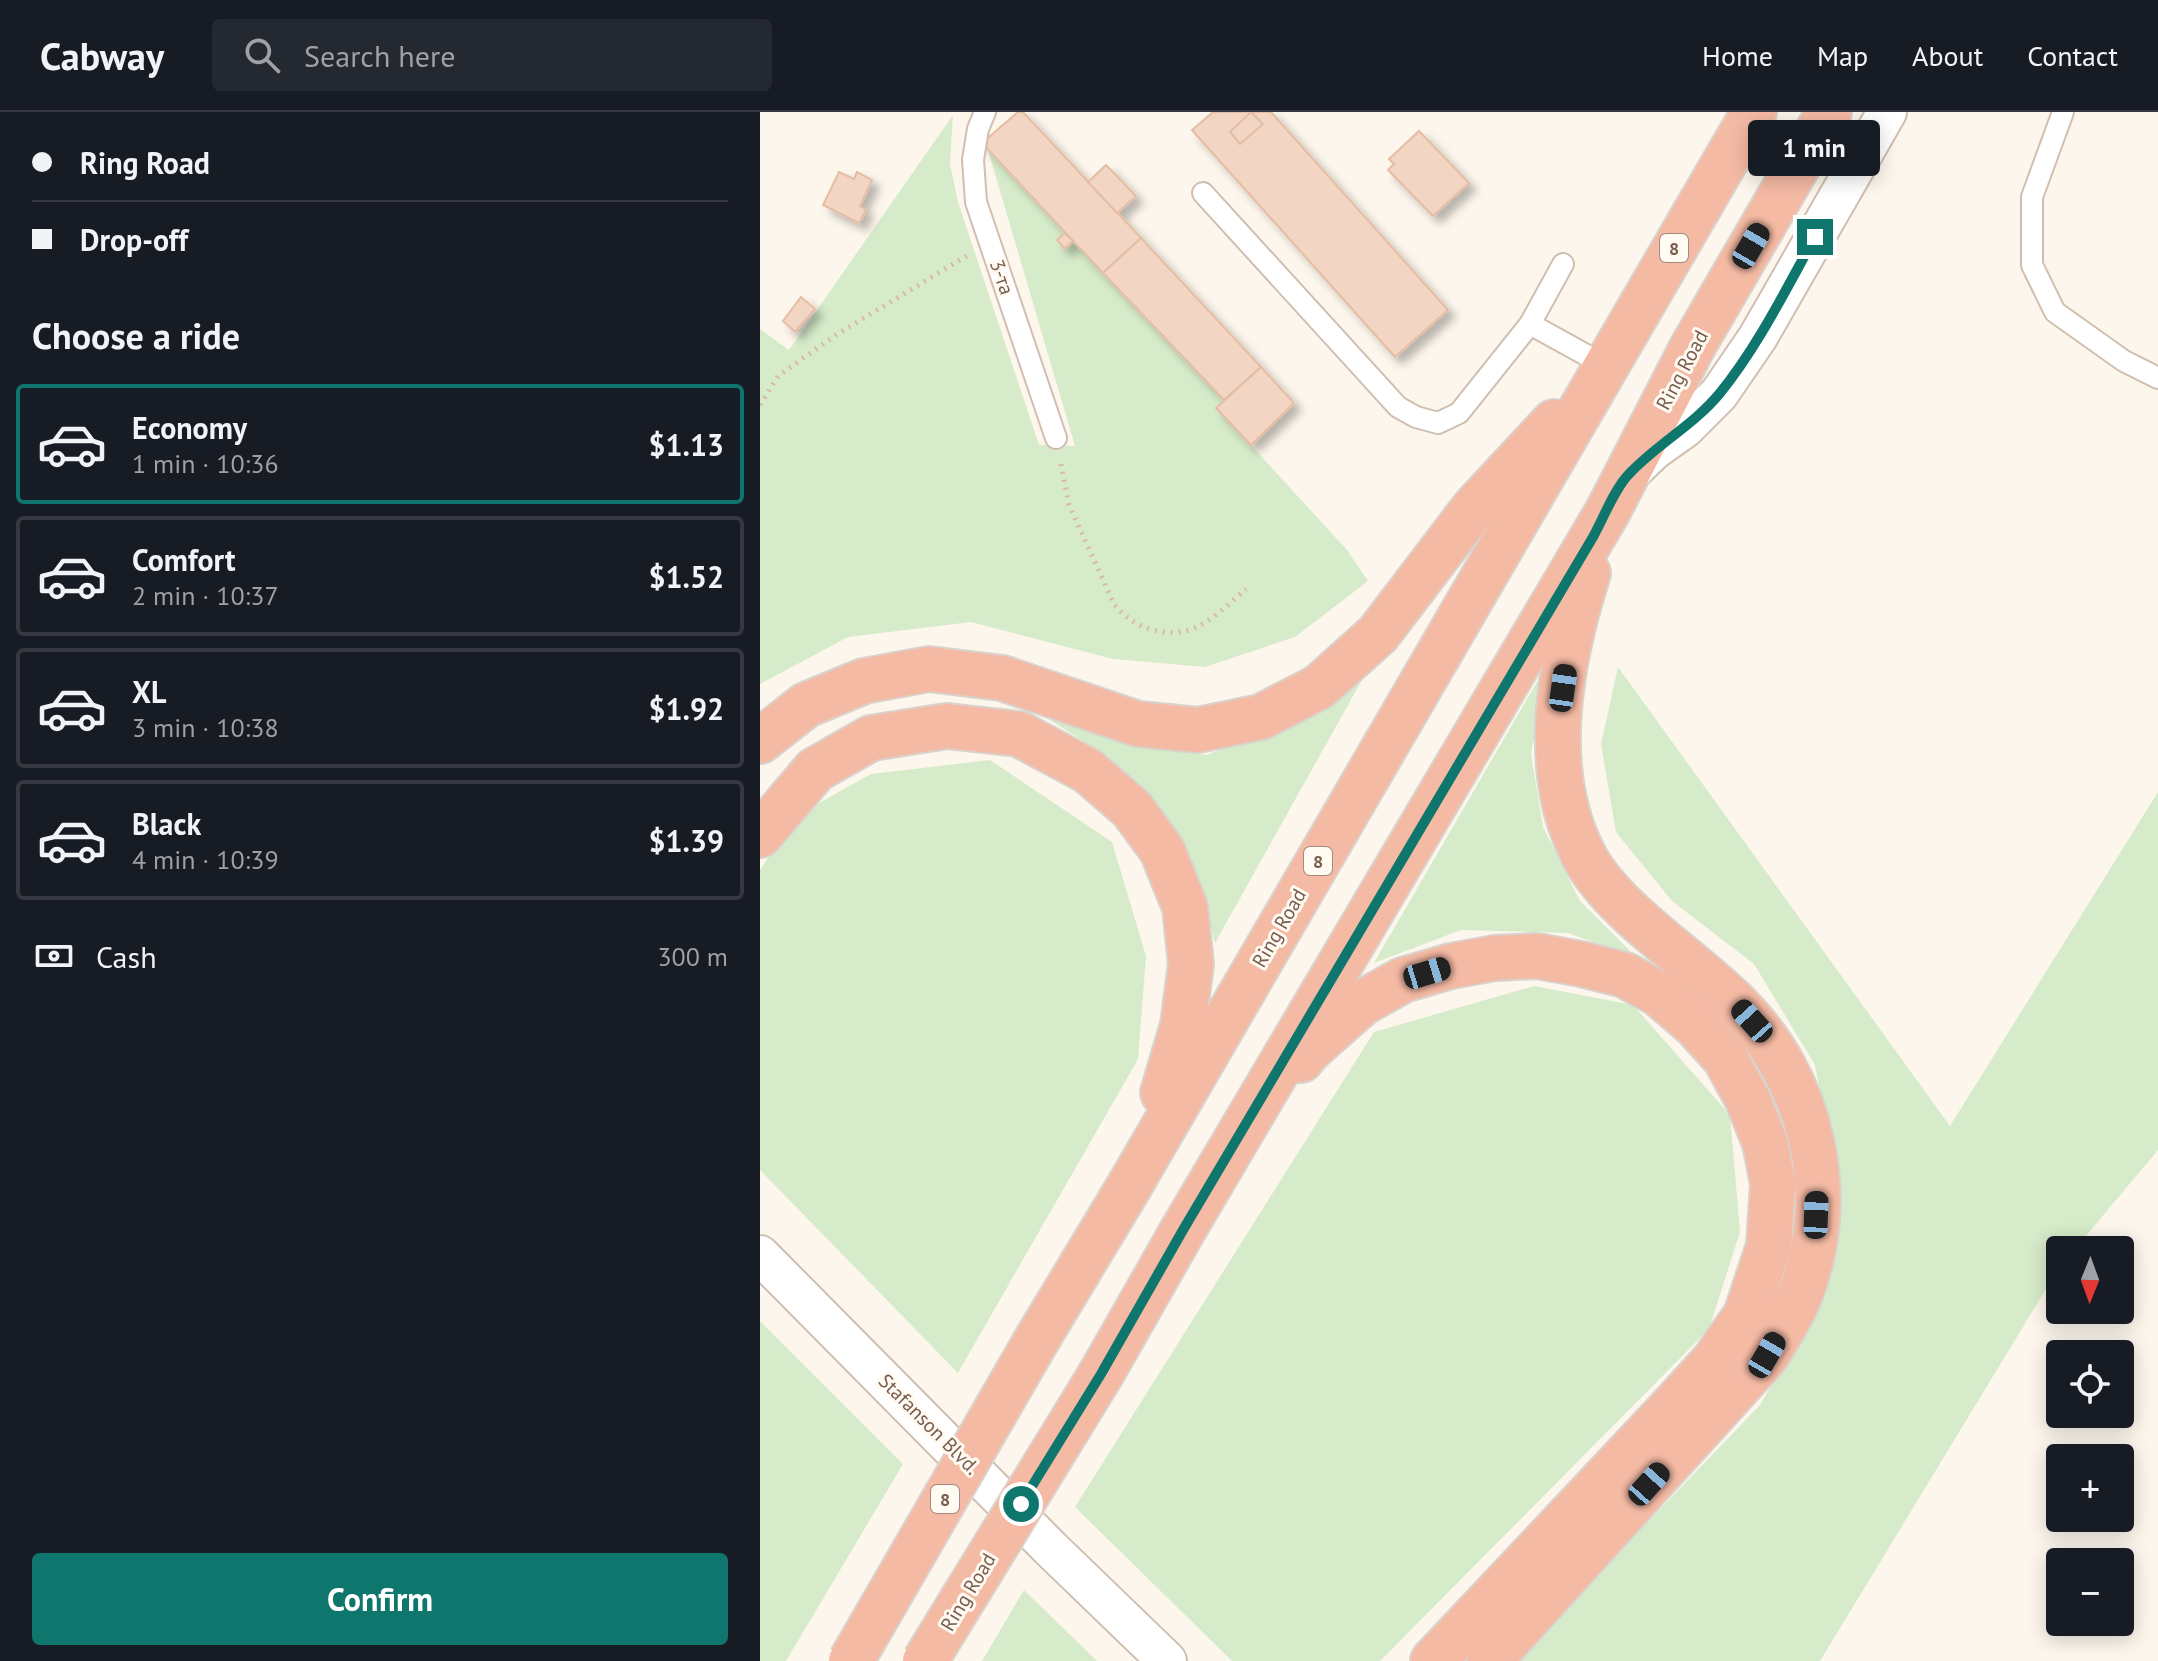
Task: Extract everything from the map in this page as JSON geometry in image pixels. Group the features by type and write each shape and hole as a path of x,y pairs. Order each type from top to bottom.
{"highway":[{"name":"Ring Road","path":"851,1661 1754,112"},
{"name":"Ring Road","path":"925,1661 1101,1374 1617,494 1693,346 1829,112"},
{"path":"760,741 806,705 864,681 929,669 1002,678 1138,724 1198,730 1261,717 1319,687 1378,634 1474,508 1600,375"},
{"path":"1489,1661 1767,1355 1799,1298 1815,1246 1817,1185 1811,1131 1794,1082 1768,1040 1735,1002 1611,893 1585,858 1562,791 1557,734 1578,605 1617,494"},
{"path":"760,835 815,770 871,738 947,726 1019,734 1088,771 1132,809 1162,850 1185,907 1191,964 1183,1025 1170,1075 1127,1190"},
{"path":"1183,1230 1308,1051 1362,1003 1403,980 1451,966 1495,958 1537,956 1610,971 1625,975 1659,994 1695,1025 1725,1058 1748,1100 1765,1143 1773,1183 1769,1246 1746,1315 1714,1361 1433,1661"}],"street":[{"path":"1617,494 1654,450 1685,428 1719,394 1758,337 1887,112"},
{"name":"Stafanson Blvd.","path":"760,1255 1050,1548 1167,1661"}],"lane":[{"name":"3-та","path":"985,112 978,129 973,160 976,202 1056,438"},
{"path":"2063,112 2032,197 2032,265 2055,312 2124,361 2158,378"},
{"path":"1203,193 1398,407 1416,417 1438,423 1459,413 1530,324 1563,264"},
{"path":"1530,324 1600,375"}],"path":[{"path":"760,405 778,376 836,335 990,242"},
{"path":"1056,438 1069,505 1114,604 1125,618 1150,631 1175,632 1205,624 1246,589"}],"green space":[{"path":"953,115 950,164 958,202 1039,445 1075,446 988,150 1224,400 1217,408 1347,550 1368,581 1295,637 1205,667 1113,659 971,622 848,637 760,684 760,329 789,350"},
{"path":"1549,661 1531,754 1543,827 1580,901 1637,958 1568,933 1461,930 1374,963"},
{"path":"1372,662 1215,943 1198,877 1184,845 1107,756 1018,700 1120,742 1207,755 1309,712"},
{"path":"1618,667 1950,1126 2158,792 2158,1150 2086,1236 2046,1236 2046,1289 1820,1661 1514,1661 1760,1405 1816,1309 1838,1182 1815,1065 1754,964 1672,901 1616,832 1601,744"},
{"path":"990,760 1112,842 1146,956 1138,1059 958,1373 760,1170 760,870 796,816 871,774"},
{"path":"1534,986 1633,1005 1730,1115 1740,1232 1709,1329 1380,1661 1232,1661 1075,1507 1374,1032"},
{"path":"760,1321 903,1464 786,1661 760,1661"},
{"path":"1024,1590 1097,1661 982,1661"}],"building":[{"path":"1018,112 1023,112 1141,238 1103,273 982,143"},
{"path":"1213,112 1271,112 1448,310 1395,357 1192,130"},
{"path":"1251,112 1263,124 1240,144 1230,132"},
{"path":"1419,131 1469,183 1433,216 1388,170 1394,164 1389,159"},
{"path":"1106,165 1136,196 1117,213 1088,182"},
{"path":"839,172 854,179 857,172 872,180 860,206 866,210 859,223 823,205"},
{"path":"1065,233 1073,241 1065,249 1057,240"},
{"path":"1141,238 1261,367 1224,400 1103,273"},
{"path":"801,297 815,309 795,332 783,321"},
{"path":"1261,367 1294,403 1251,445 1216,408"}],"route":[{"path":"1021,1504 1101,1374 1626,477 1654,450 1685,428 1719,394 1758,337 1815,237"}]}
